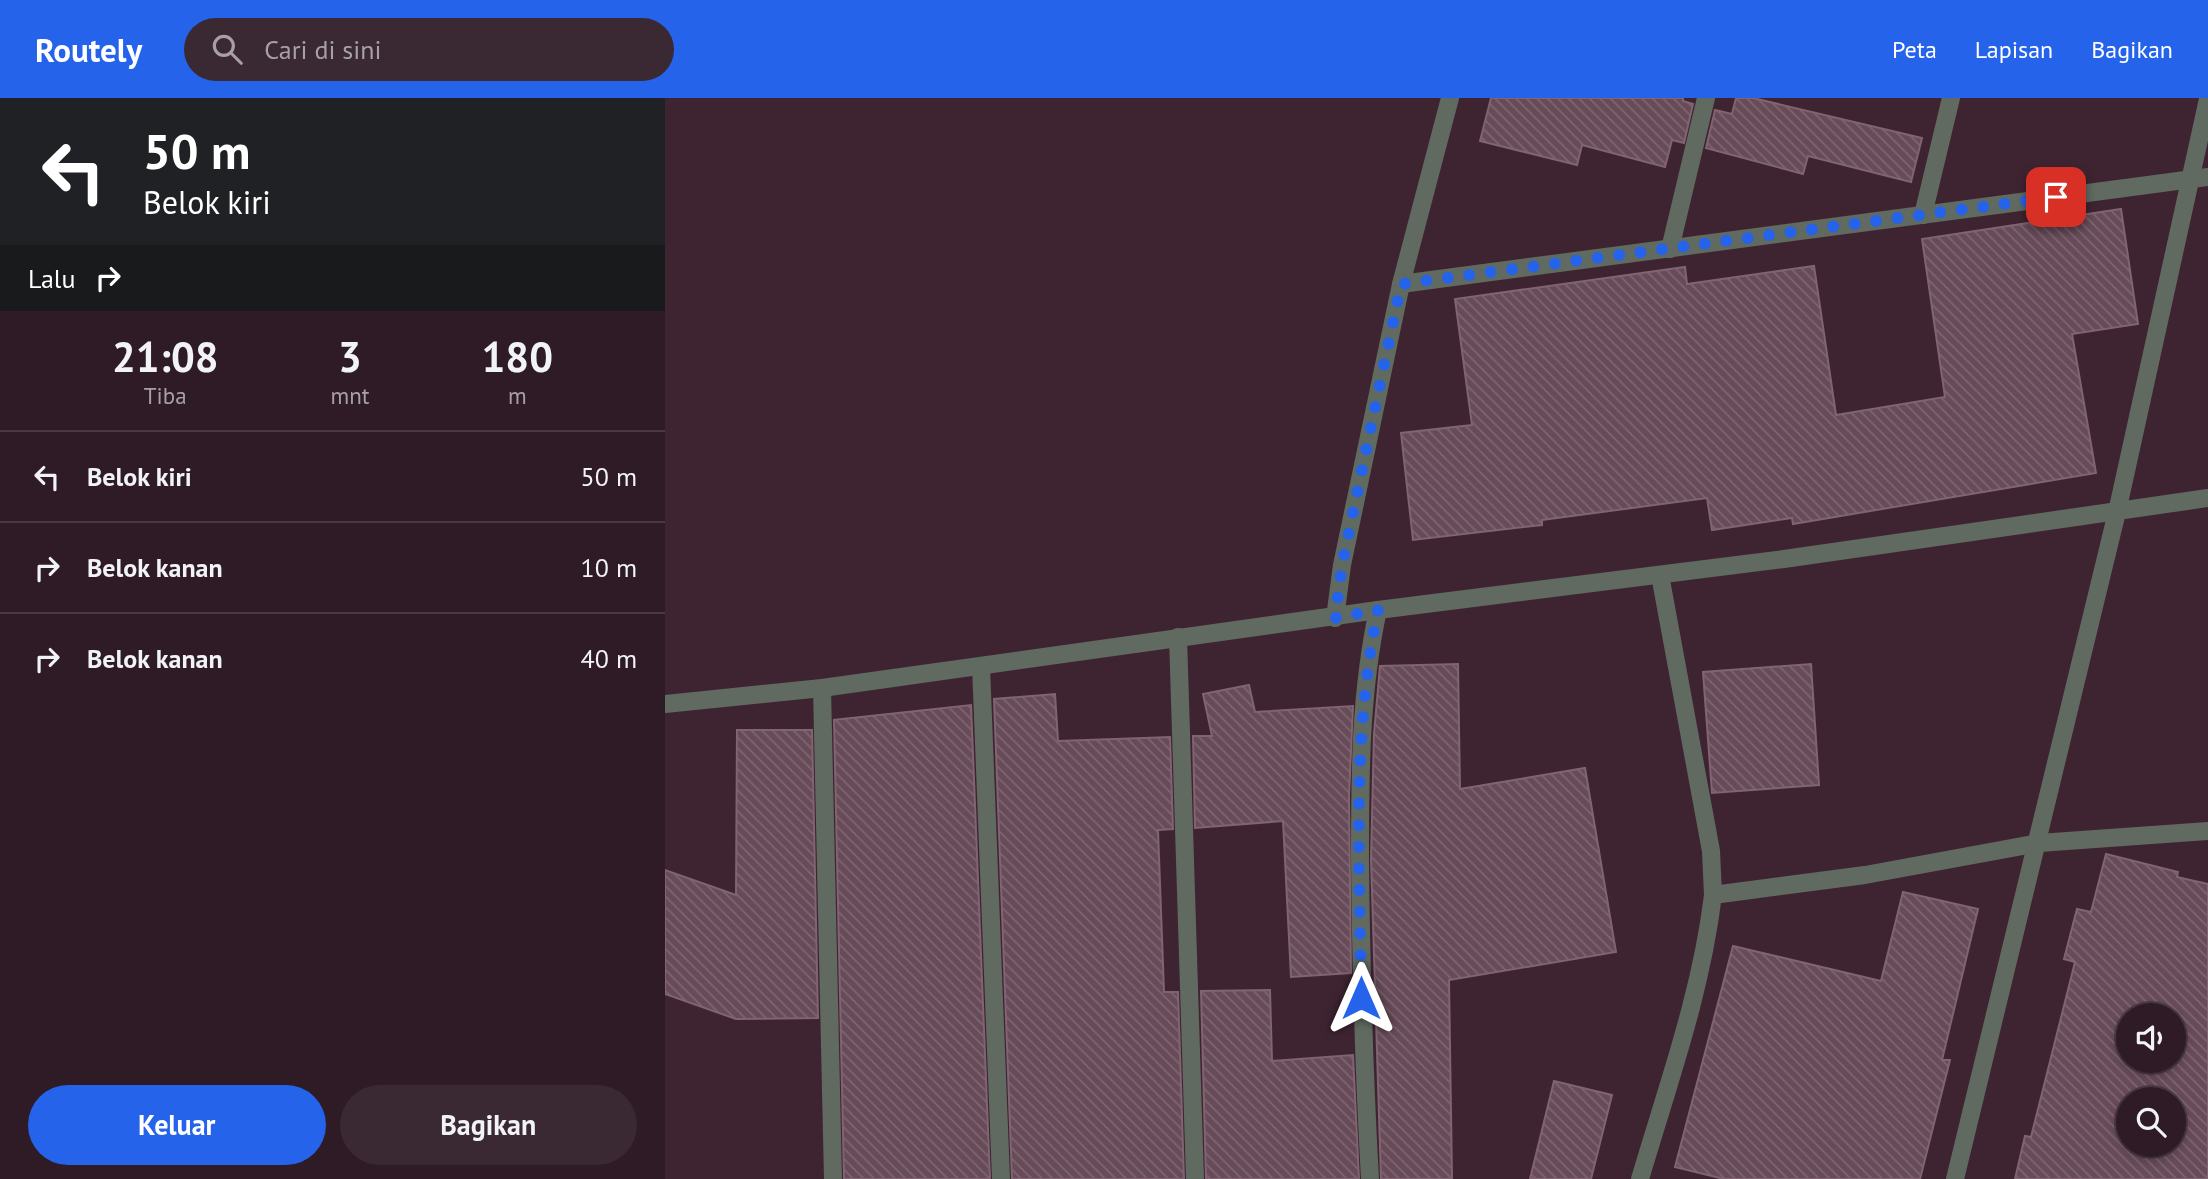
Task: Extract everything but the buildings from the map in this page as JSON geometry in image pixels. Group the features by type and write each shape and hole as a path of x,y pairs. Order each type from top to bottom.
{"street":[{"path":"1335,618 1342,565 1401,284 1450,98"},
{"path":"1670,249 1706,98"},
{"path":"1923,215 1951,98"},
{"path":"1955,1179 2039,843 2117,512 2208,99"},
{"path":"1401,284 2208,177"},
{"path":"665,704 822,688 1178,637 1660,575 2208,498"},
{"path":"1640,1179 1689,1026 1707,946 1713,895 1711,851 1660,575"},
{"path":"1370,1179 1361,998 1360,740 1366,674 1378,610"},
{"path":"1178,637 1195,1179"},
{"path":"981,666 1001,1179"},
{"path":"822,688 833,1179"},
{"path":"1713,895 1865,875 2039,843 2208,831"}],"route":[{"path":"1361,998 1360,740 1366,674 1378,610 1335,618 1342,565 1401,284 2056,197"}]}
